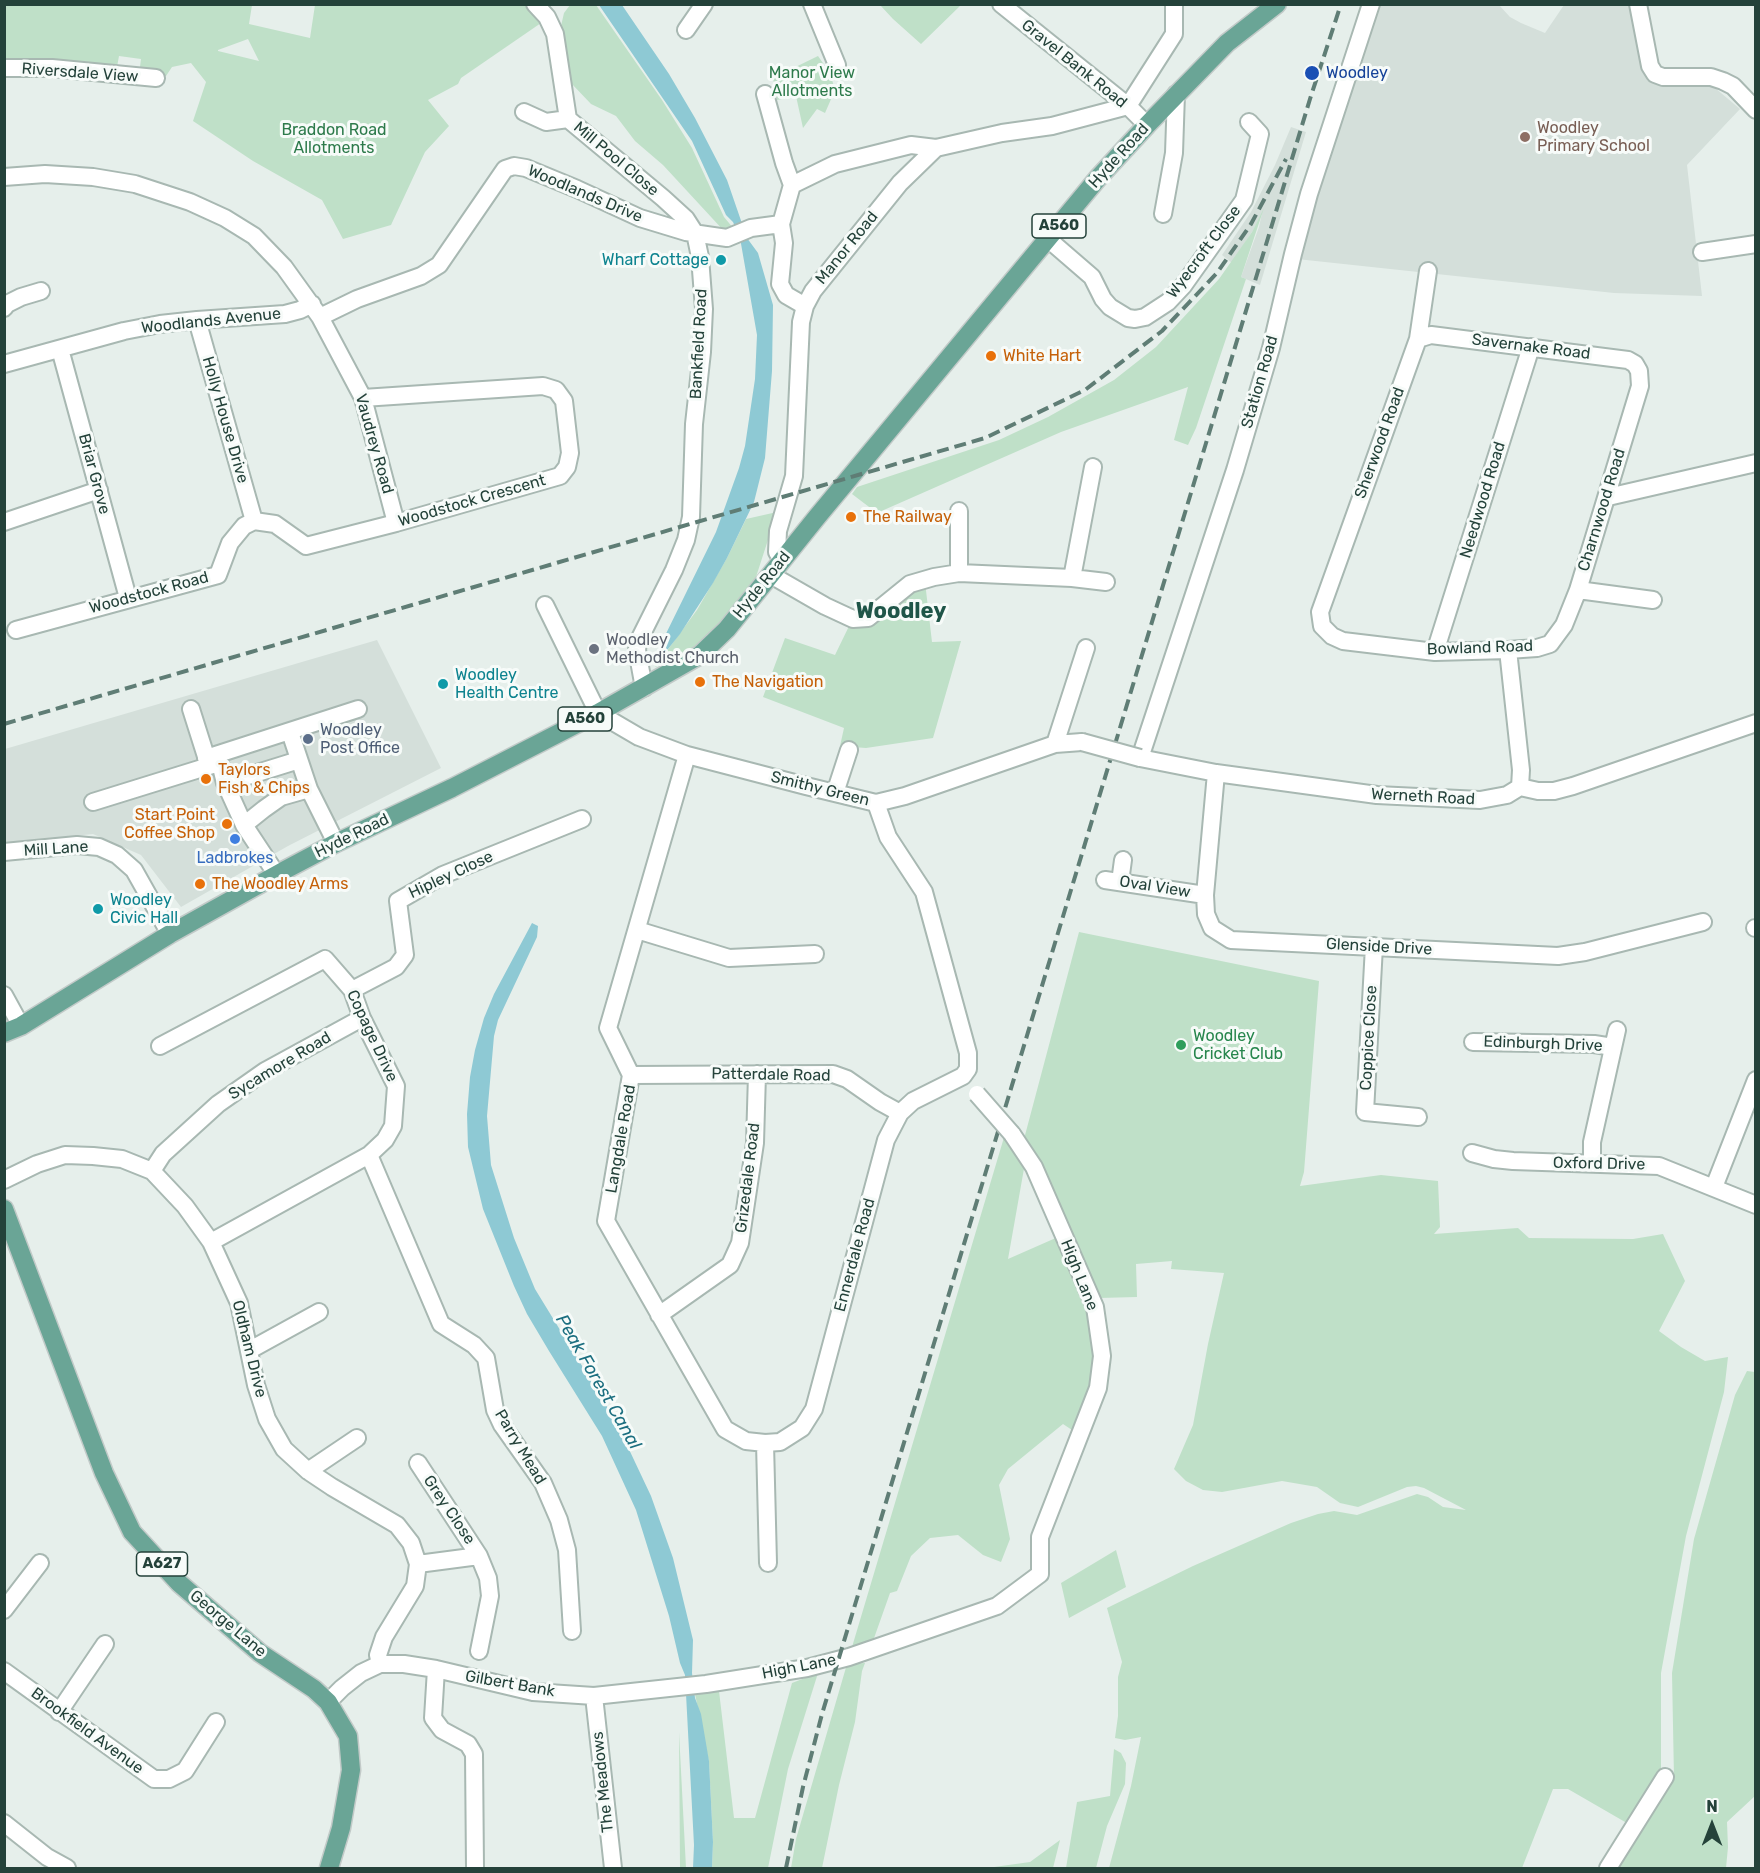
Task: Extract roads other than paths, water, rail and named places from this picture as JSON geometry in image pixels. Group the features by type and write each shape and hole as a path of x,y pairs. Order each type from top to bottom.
{"main road":[{"name":"Hyde Road","path":"13,1029 170,934 277,875 336,843 452,788 598,713 700,655 728,629 782,560 1048,238 1147,125 1227,43 1277,4"},
{"name":"George Lane","path":"4,1209 104,1473 132,1532 179,1583 260,1653 314,1689 328,1702 348,1736 351,1770 341,1828 328,1869"}],"street":[{"path":"535,4 547,17 555,34 568,119"},
{"path":"686,30 704,4"},
{"path":"812,4 837,66"},
{"name":"Gravel Bank Road","path":"1000,4 1128,106 1147,125"},
{"path":"792,185 835,164 911,145 936,148 1052,126 1128,106 1174,34 1174,4"},
{"name":"Station Road","path":"1140,758 1235,470 1270,348 1309,194 1371,4"},
{"path":"1638,4 1650,66 1655,74 1663,77 1711,77 1723,81 1733,86 1755,110"},
{"name":"Riversdale View","path":"4,68 52,68 156,78"},
{"path":"765,94 792,185 781,224 784,243 780,284 786,295 805,306"},
{"path":"1162,214 1174,153 1176,94"},
{"name":"Mill Pool Close","path":"524,112 546,122 568,119 663,198 686,219 694,233"},
{"name":"Wyecroft Close","path":"1048,238 1092,277 1103,299 1110,307 1128,318 1145,317 1168,302 1183,286 1244,200 1260,134 1249,122"},
{"name":"Manor Road","path":"782,560 777,552 778,531 794,476 801,322 805,306 813,291 900,183 936,148"},
{"name":"Woodlands Drive","path":"316,310 357,299 421,276 439,265 500,176 505,170 514,166 526,168 577,189 640,218 694,233"},
{"name":"Vaudrey Road","path":"4,177 45,174 116,180 135,184 190,202 225,218 254,236 284,267 316,310 363,398 396,523"},
{"path":"694,233 727,238 751,228 781,224"},
{"name":"Bankfield Road","path":"644,688 637,650 638,642 674,570 686,540 691,517 694,424 704,309 700,257 694,233"},
{"path":"1701,252 1755,244"},
{"name":"Sherwood Road","path":"1320,612 1418,339 1428,271"},
{"path":"4,308 21,297 41,291"},
{"name":"Woodlands Avenue","path":"6,357 60,349 124,331 160,324 316,310"},
{"name":"Holly House Drive","path":"197,320 254,521"},
{"name":"Savernake Road","path":"1418,339 1431,335 1628,360 1635,364 1639,371"},
{"name":"Needwood Road","path":"1435,652 1531,347"},
{"name":"Briar Grove","path":"60,349 128,598"},
{"name":"Charnwood Road","path":"1550,644 1564,625 1578,590 1640,386 1639,371"},
{"name":"Woodstock Crescent","path":"254,521 275,524 306,546 560,476 567,467 570,453 564,401 556,390 543,386 363,398"},
{"path":"1608,497 1755,463"},
{"path":"1072,578 1093,467"},
{"path":"4,522 99,490"},
{"path":"959,511 959,573"},
{"name":"Woodstock Road","path":"16,630 218,575 230,543 244,526 254,521"},
{"path":"771,575 853,619 868,618 910,584 959,573 1072,578 1106,582"},
{"path":"1578,590 1653,600"},
{"path":"545,605 598,713"},
{"name":"Bowland Road","path":"1320,612 1322,626 1332,636 1343,641 1435,652 1537,648 1550,644"},
{"path":"1055,744 1086,648"},
{"path":"1508,650 1521,770 1520,787"},
{"path":"191,709 208,762"},
{"path":"93,802 358,709"},
{"name":"Smithy Green","path":"598,713 639,737 687,755 876,803 904,796 1055,744 1082,742"},
{"name":"Werneth Road","path":"1082,742 1140,758 1216,773 1377,795 1428,799 1494,798 1507,795 1520,787 1538,791 1554,791 1573,786 1755,723"},
{"path":"290,732 309,789 336,843"},
{"path":"835,793 849,750"},
{"name":"Langdale Road","path":"687,755 608,1028 632,1075 606,1221 725,1429 746,1441 765,1443"},
{"path":"225,783 299,760"},
{"path":"208,762 220,763 225,783 244,825 277,875"},
{"name":"Glenside Drive","path":"1216,773 1205,895 1206,914 1212,928 1231,940 1558,956 1585,952 1702,922"},
{"path":"244,825 281,797 309,789"},
{"path":"876,803 888,837 924,892 968,1053 968,1069 963,1076"},
{"name":"Hipley Close","path":"352,990 396,967 405,955 398,901 443,875 582,819"},
{"name":"Mill Lane","path":"4,852 77,844 99,847 117,855 134,870 170,934"},
{"name":"Oval View","path":"1123,860 1112,881 1205,895"},
{"path":"637,930 729,958 815,954"},
{"name":"Coppice Close","path":"1374,946 1365,1112 1418,1117"},
{"name":"Copage Drive","path":"160,1046 325,959 352,990 362,1018 396,1086 393,1126 385,1140 369,1155 211,1242"},
{"path":"4,994 13,1029"},
{"name":"Sycamore Road","path":"152,1171 163,1154 218,1104 265,1071 362,1018"},
{"name":"Edinburgh Drive","path":"1592,1163 1592,1142 1617,1030"},
{"name":"Edinburgh Drive","path":"1473,1042 1594,1044 1613,1047"},
{"name":"Grizedale Road","path":"659,1315 730,1265 740,1243 755,1143 757,1074"},
{"name":"Patterdale Road","path":"632,1075 833,1074 848,1079 900,1113"},
{"name":"High Lane","path":"706,1684 807,1668 849,1657 997,1606 1040,1574 1040,1537 1098,1388 1102,1356 1095,1307 1034,1167 1011,1134 963,1076"},
{"name":"Ennerdale Road","path":"765,1443 780,1442 802,1428 814,1409 886,1140 900,1113 913,1101 963,1076"},
{"path":"1714,1187 1755,1080"},
{"name":"Oxford Drive","path":"1472,1153 1494,1159 1552,1164 1659,1166 1755,1205"},
{"name":"Oldham Drive","path":"4,1180 37,1164 65,1155 122,1159 152,1171 185,1206 211,1242 239,1303 256,1385 267,1419 284,1449 308,1471 397,1525 411,1543 418,1564"},
{"name":"Parry Mead","path":"369,1155 441,1324 474,1345 486,1358 495,1410 502,1425 543,1483 559,1520 567,1550 572,1631"},
{"path":"250,1350 320,1312"},
{"path":"308,1471 357,1438"},
{"path":"765,1443 768,1563"},
{"name":"Grey Close","path":"418,1463 479,1556 488,1578 490,1596 479,1651"},
{"name":"Grey Close","path":"418,1564 479,1556"},
{"path":"4,1610 40,1563"},
{"path":"328,1702 361,1673 380,1664 378,1655 384,1637 415,1586 418,1564"},
{"path":"59,1712 105,1644"},
{"name":"Gilbert Bank","path":"380,1664 404,1664 436,1669 533,1692 594,1696 706,1684"},
{"path":"436,1669 433,1718 442,1730 468,1744 474,1754 475,1869"},
{"name":"Brookfield Avenue","path":"4,1671 154,1779 170,1779 185,1771 216,1722"},
{"name":"The Meadows","path":"594,1696 613,1869"},
{"path":"1608,1869 1665,1777"},
{"path":"4,1823 47,1857 67,1869"}],"water":[{"path":"599,5 622,5 669,74 695,118 727,180 747,238 758,253 773,305 772,371 765,458 754,502 713,583 680,634 660,659 655,656 716,532 739,468 745,446 755,379 757,335 740,238 733,222 726,215 692,141"},
{"path":"532,923 538,926 537,937 498,1020 494,1036 487,1116 491,1165 514,1238 535,1289 606,1405 626,1443 651,1496 673,1558 693,1640 692,1673 695,1698 701,1714 709,1761 712,1868 693,1868 694,1845 685,1675 636,1510 602,1436 527,1314 514,1286 483,1209 468,1147 467,1114 470,1077 484,1018 494,994"}],"railway":[{"path":"786,1868 803,1787 822,1714 1310,99 1341,4"},
{"path":"4,724 985,438 1085,390 1162,331 1217,273 1251,224 1286,159"}],"place":[{"name":"Woodley","path":"1312,73"},
{"name":"Woodley Primary School","path":"1525,137"},
{"name":"Wharf Cottage","path":"721,260"},
{"name":"White Hart","path":"991,356"},
{"name":"The Railway","path":"851,517"},
{"name":"Woodley Methodist Church","path":"594,649"},
{"name":"The Navigation","path":"700,682"},
{"name":"Woodley Health Centre","path":"443,684"},
{"name":"Woodley Post Office","path":"308,739"},
{"name":"Taylors Fish & Chips","path":"206,779"},
{"name":"Start Point Coffee Shop","path":"227,824"},
{"name":"Ladbrokes","path":"235,839"},
{"name":"The Woodley Arms","path":"200,884"},
{"name":"Woodley Civic Hall","path":"98,909"},
{"name":"Woodley Cricket Club","path":"1181,1045"}],"district":[{"name":"Woodley","path":"901,612"}],"park label":[{"name":"Manor View Allotments","path":"812,82"},
{"name":"Braddon Road Allotments","path":"334,139"}],"water label":[{"name":"Peak Forest Canal","path":"598,1382"}]}
